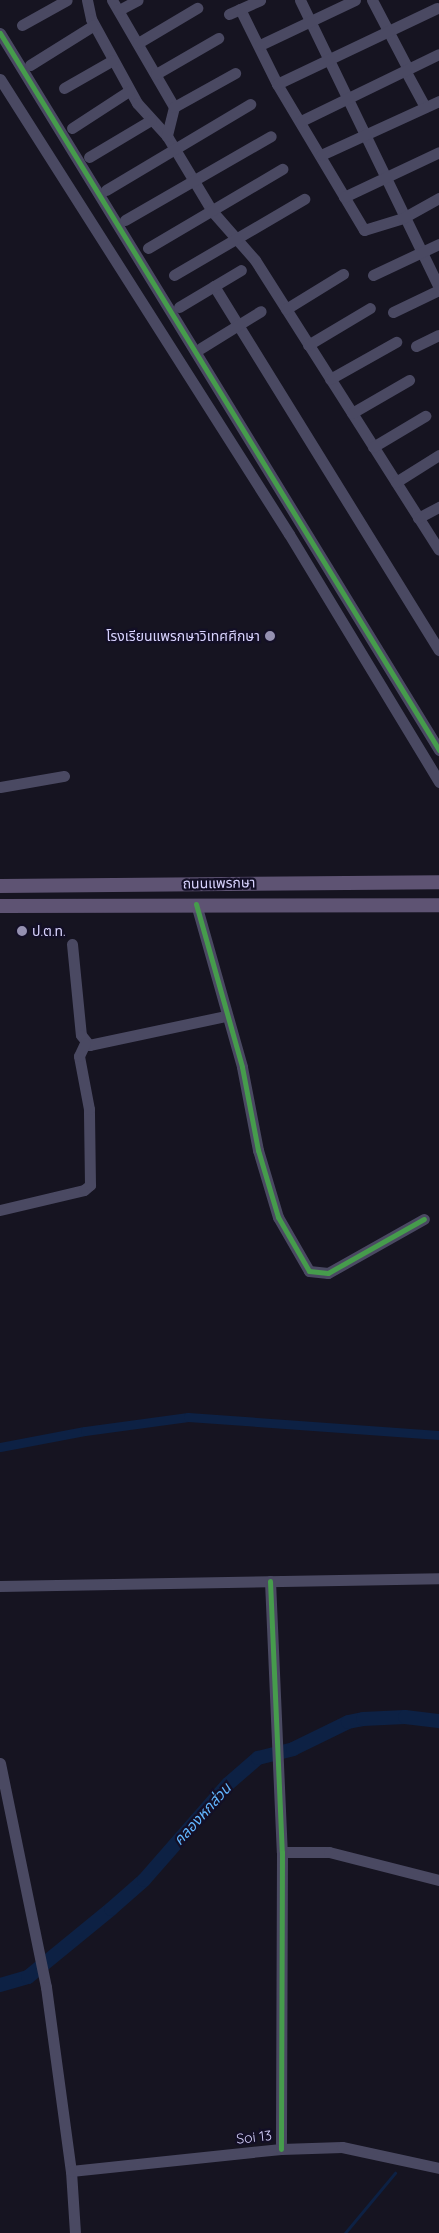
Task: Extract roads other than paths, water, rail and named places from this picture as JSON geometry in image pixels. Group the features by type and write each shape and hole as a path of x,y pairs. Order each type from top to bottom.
{"main road":[{"path":"385,881 386,904"},
{"name":"ถนนแพรกษา","path":"0,886 439,882"},
{"name":"ถนนแพรกษา","path":"0,906 196,904 439,905"}],"street":[{"path":"22,25 67,0"},
{"path":"87,0 94,25 129,91 151,120 167,136 212,210 235,240 249,252 439,550"},
{"path":"112,0 174,107 167,136"},
{"path":"119,10 138,0"},
{"path":"229,14 240,6 260,0"},
{"path":"300,0 345,99 365,136 439,289 393,312"},
{"path":"260,45 355,0"},
{"path":"372,0 425,106"},
{"path":"277,84 389,31 438,4"},
{"path":"240,6 260,45 258,50 364,230 403,218 439,198"},
{"path":"138,43 197,8"},
{"path":"30,64 94,25"},
{"path":"0,34 439,750"},
{"path":"156,74 218,38"},
{"path":"301,121 439,54"},
{"path":"64,88 113,60"},
{"path":"174,107 235,73"},
{"path":"0,79 288,534 439,782"},
{"path":"72,128 129,91"},
{"path":"321,155 439,101"},
{"path":"106,190 174,147 250,104"},
{"path":"88,157 151,120"},
{"path":"125,220 271,136"},
{"path":"344,197 439,152"},
{"path":"148,248 282,169"},
{"path":"174,275 304,199"},
{"path":"373,275 439,244"},
{"path":"179,307 241,270"},
{"path":"286,309 343,274"},
{"path":"214,286 439,650"},
{"path":"308,345 370,308"},
{"path":"201,348 261,311"},
{"path":"416,346 439,335"},
{"path":"330,379 396,342"},
{"path":"352,413 409,380"},
{"path":"373,447 425,416"},
{"path":"396,482 439,455"},
{"path":"418,518 439,507"},
{"path":"0,787 64,776"},
{"path":"196,904 225,1016 242,1067 258,1150 278,1217 309,1271 322,1274 334,1271 424,1219"},
{"path":"0,1210 84,1190 90,1185 89,1110 79,1056 85,1043 81,1034 74,988 72,944"},
{"path":"85,1043 98,1045 225,1016"},
{"path":"0,1586 439,1578"},
{"path":"270,1581 276,1776 282,1852 281,2149"},
{"path":"0,1763 40,1950 46,1987 71,2171 75,2233"},
{"path":"282,1852 329,1852 439,1880"},
{"name":"Soi 13","path":"71,2171 281,2149 342,2146 439,2168"}],"waterway":[{"path":"0,1447 85,1431 188,1417 439,1435"},
{"name":"คลองหกส่วน","path":"0,1985 28,1977 144,1880 228,1784 258,1758 293,1749 348,1722 363,1719 405,1717 439,1721"},
{"path":"345,2233 395,2173"}],"place":[{"name":"โรงเรียนแพรกษาวิเทศศึกษา","path":"270,636"},
{"name":"ป.ต.ท.","path":"22,931"}]}
